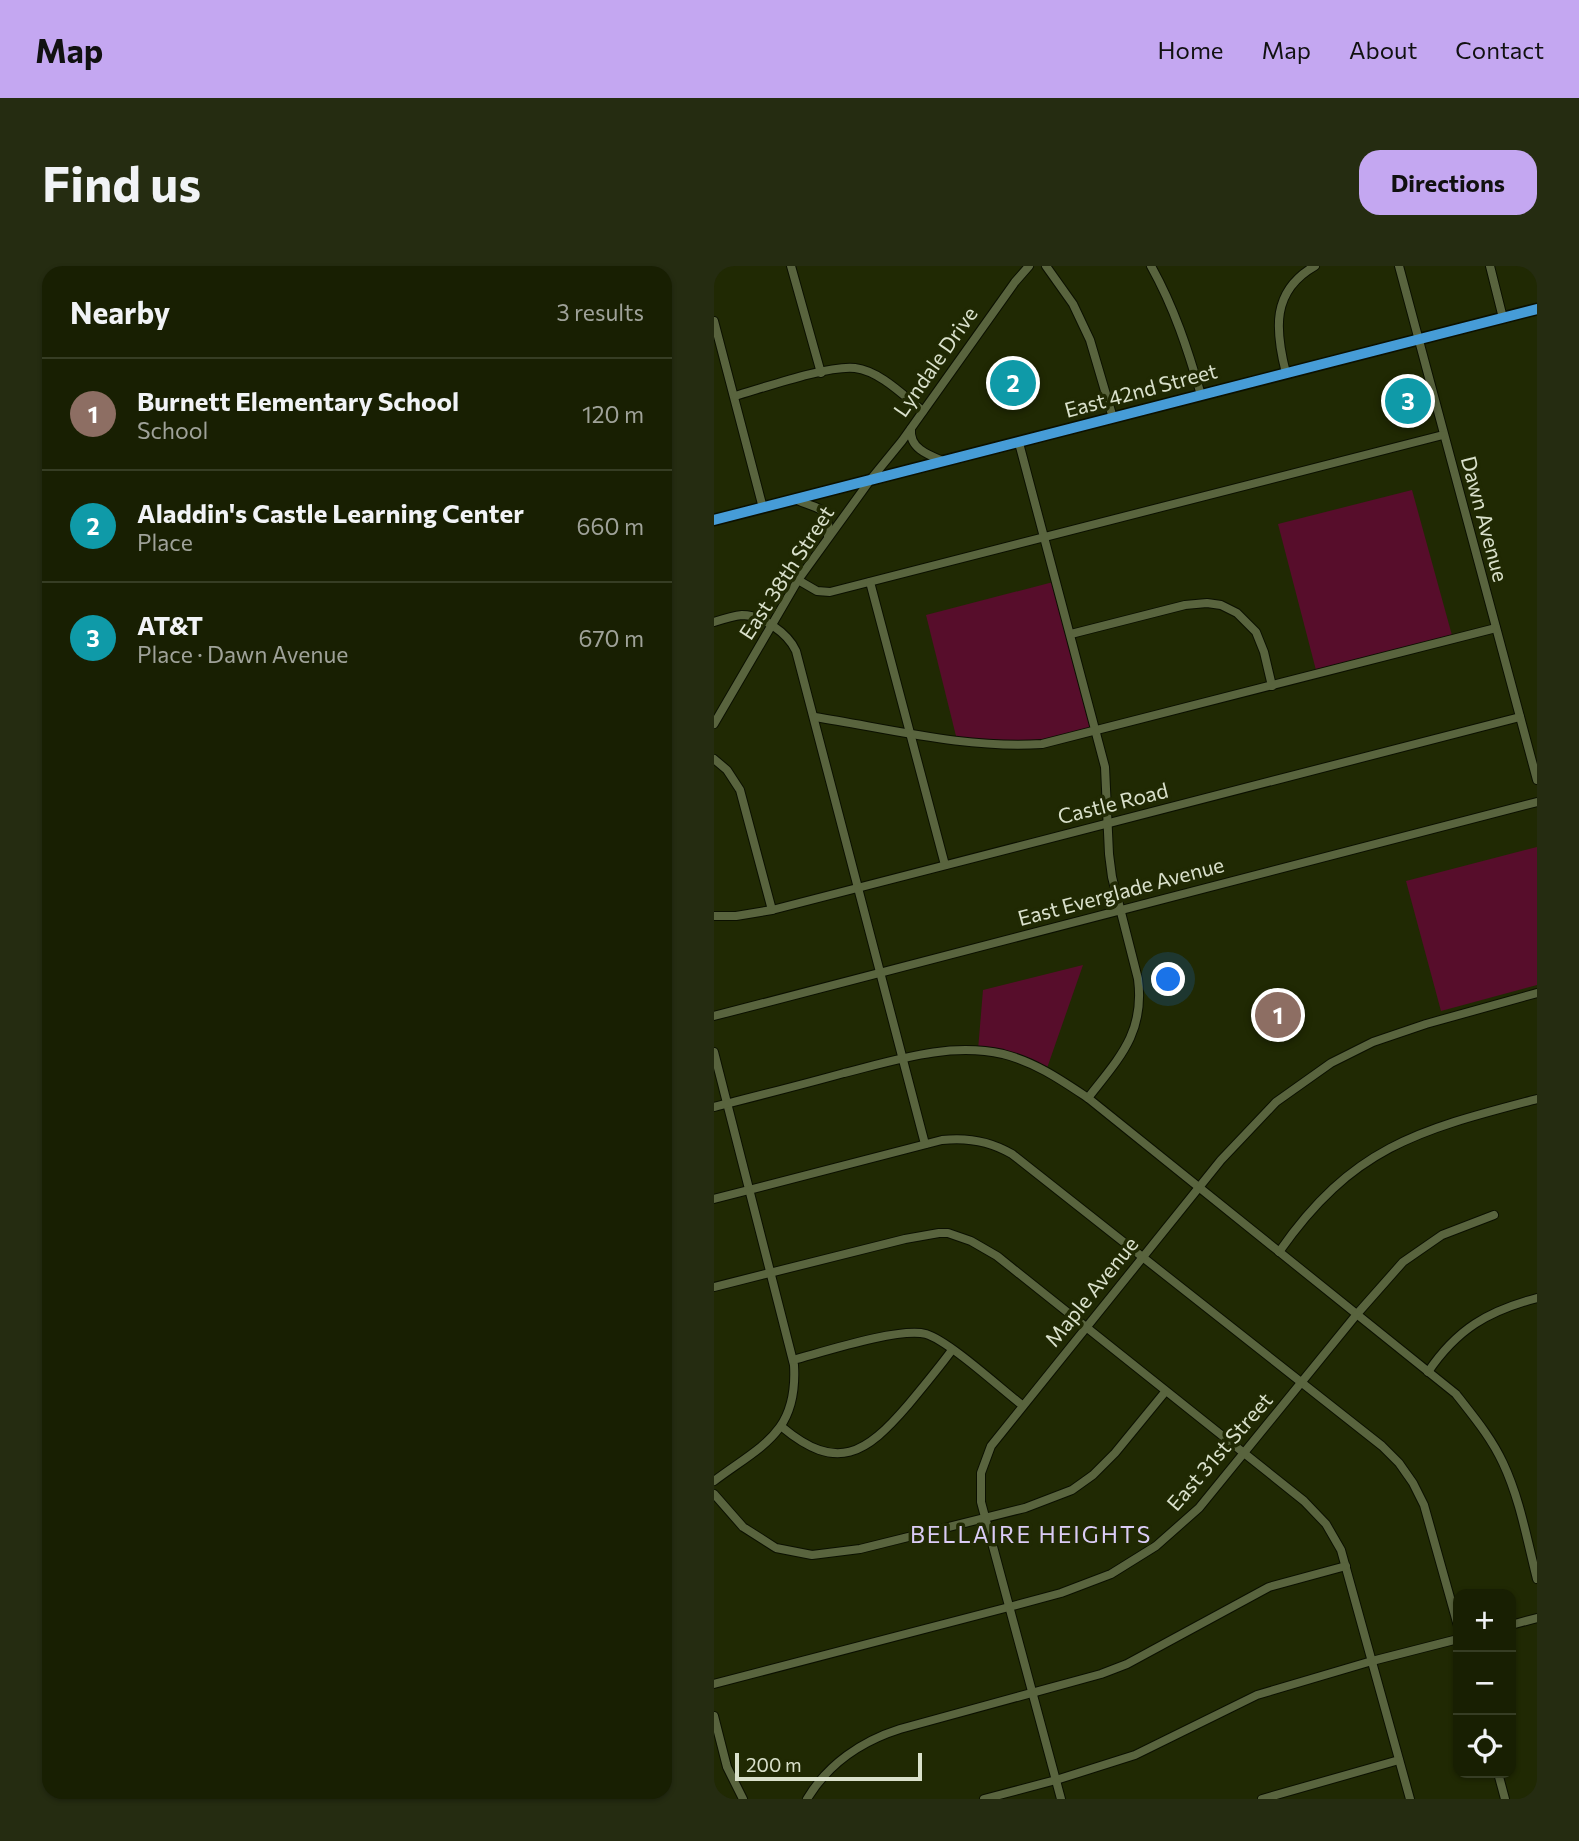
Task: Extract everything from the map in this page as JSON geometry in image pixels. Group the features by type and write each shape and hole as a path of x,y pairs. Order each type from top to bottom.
{"highway":[{"name":"East 42nd Street","path":"714,520 1537,309"}],"street":[{"path":"792,266 821,373"},
{"name":"Lyndale Drive","path":"871,479 912,427 1015,282 1030,266"},
{"path":"1046,266 1073,304 1090,340 1114,418"},
{"path":"1151,266 1168,296 1187,346 1201,395"},
{"path":"1286,373 1278,335 1282,304 1297,279 1315,266"},
{"name":"Dawn Avenue","path":"1399,266 1537,780"},
{"path":"1490,266 1503,318"},
{"path":"714,321 763,508"},
{"path":"735,396 821,373 856,368 879,377 923,411"},
{"path":"912,427 910,437 914,445 943,461"},
{"path":"798,580 811,589 822,592 870,582 1443,435"},
{"path":"1019,443 1105,767 1112,877 1138,979 1139,1012 1129,1044 1088,1098"},
{"name":"East 38th Street","path":"714,724 798,580 871,479"},
{"path":"794,499 819,508 827,514 830,522 828,538"},
{"path":"870,582 945,865"},
{"path":"1071,634 1185,605 1221,605 1237,613 1256,632 1272,686"},
{"path":"714,622 742,615 754,617 793,643 815,718 925,1144"},
{"path":"815,718 977,743 1011,746 1042,744 1496,628"},
{"name":"Castle Road","path":"714,916 736,916 772,909 1520,717"},
{"path":"714,759 727,770 740,790 772,909"},
{"name":"East Everglade Avenue","path":"714,1016 1537,802"},
{"name":"Maple Avenue","path":"1061,1799 985,1517 980,1489 984,1462 995,1439 1240,1138 1294,1087 1331,1063 1398,1033 1537,993"},
{"path":"714,1107 903,1058 958,1050 1005,1055 1046,1071 1088,1098 1456,1394 1481,1425 1503,1463 1537,1579"},
{"path":"714,1052 793,1360 795,1379 793,1395 782,1427 714,1481"},
{"path":"1279,1252 1327,1193 1357,1167 1383,1151 1437,1127 1537,1099"},
{"path":"714,1199 942,1140 968,1139 1001,1147 1026,1163 1382,1446 1399,1463 1424,1505 1453,1608"},
{"name":"East 31st Street","path":"714,1684 1061,1593 1111,1574 1156,1546 1196,1511 1396,1269 1415,1252 1442,1236 1494,1215"},
{"path":"714,1287 905,1239 948,1233 971,1241 997,1256 1316,1513 1334,1536 1346,1566 1410,1799"},
{"path":"1428,1372 1444,1350 1477,1321 1502,1309 1537,1298"},
{"path":"793,1360 906,1332 930,1336 1022,1405"},
{"path":"782,1427 814,1449 836,1453 860,1449 881,1435 952,1350"},
{"path":"714,1494 733,1518 751,1534 776,1548 801,1554 824,1555 860,1549 1052,1499 1086,1480 1115,1453 1165,1392"},
{"path":"807,1799 835,1765 875,1738 1119,1667 1269,1587 1346,1566"},
{"path":"1516,1624 1537,1618"},
{"path":"984,1799 1135,1755 1257,1695 1453,1640"},
{"path":"714,1716 727,1767 743,1799"},
{"path":"1262,1799 1399,1760"},
{"path":"1499,1778 1505,1799"}],"shaded area":[{"path":"1412,490 1453,639 1317,674 1278,524"},
{"path":"1057,581 1096,731 1042,744 957,740 926,615"},
{"path":"1537,847 1537,985 1441,1011 1406,881"},
{"path":"1083,965 1046,1071 978,1050 983,990"}],"place":[{"name":"Aladdin's Castle Learning Center","path":"1013,383"},
{"name":"AT&T","path":"1408,401"},
{"name":"Burnett Elementary School","path":"1278,1015"}],"district":[{"name":"BELLAIRE HEIGHTS","path":"1031,1535"}]}
